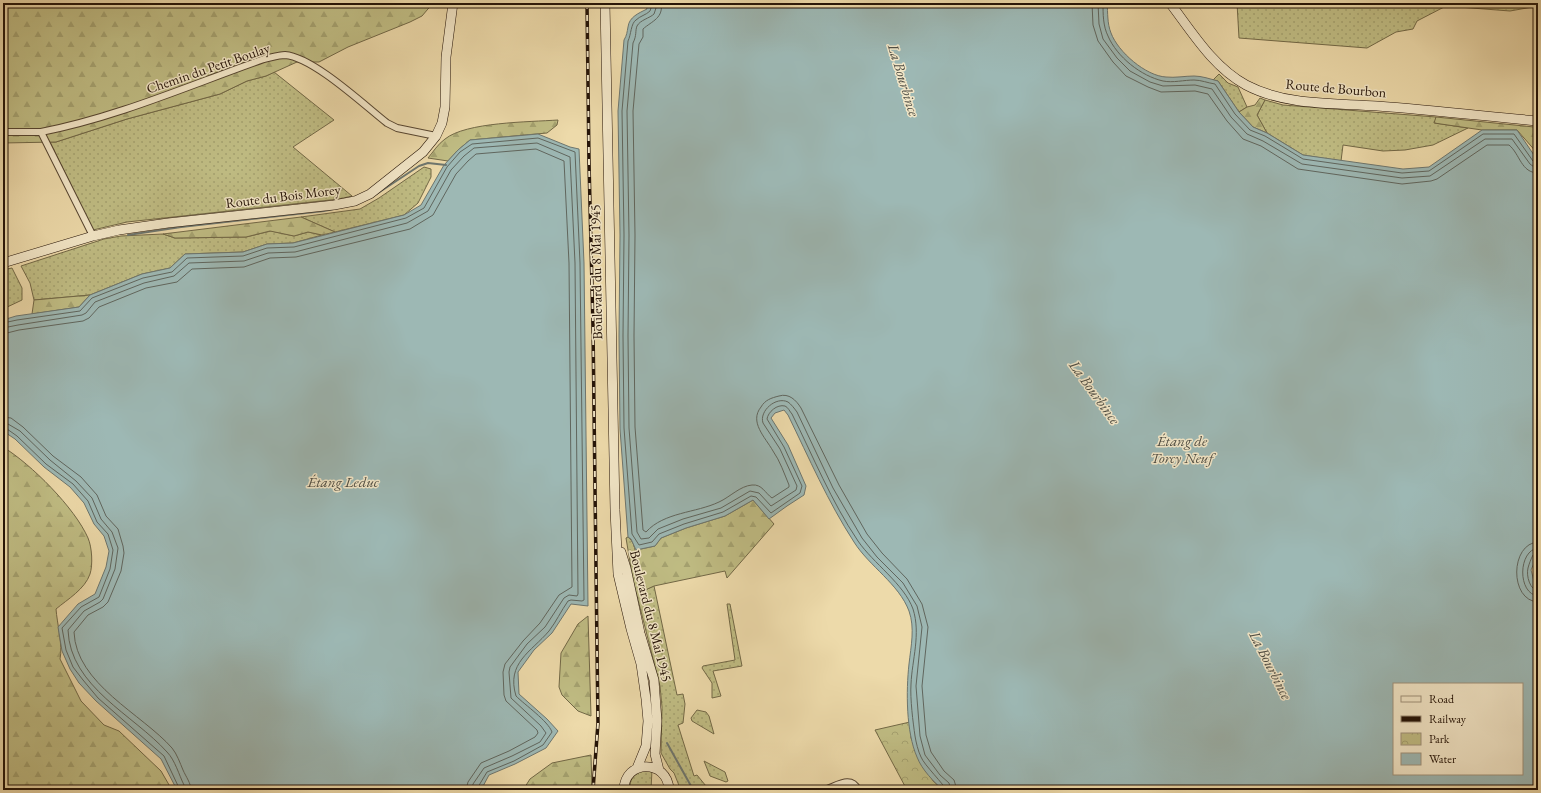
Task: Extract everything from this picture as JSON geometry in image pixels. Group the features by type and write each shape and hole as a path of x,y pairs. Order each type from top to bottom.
{"main road":[{"name":"Route du Bois Morey","path":"3,264 93,236 118,230 168,223 334,205 355,201 370,194 423,152 436,136 442,123 445,107 446,57 453,3"},
{"name":"Boulevard du 8 Mai 1945","path":"605,3 614,484 618,574 631,629 642,664 648,721 646,746 637,768 626,778 624,790"},
{"name":"Route de Bourbon","path":"1170,3 1214,60 1226,71 1246,85 1275,96 1295,100 1538,120"},
{"name":"Boulevard du 8 Mai 1945","path":"617,541 626,568 640,633 654,680 657,720 655,754 659,770 664,774 668,781 669,790"},
{"path":"637,768 644,766 659,770"}],"street":[{"name":"Chemin du Petit Boulay","path":"3,132 41,132 75,126 111,115 264,59 285,55 303,60 317,68 387,123 397,128 436,136"},
{"path":"41,132 93,236"},
{"path":"824,790 848,781 854,784 858,790"}],"green space":[{"path":"3,3 433,3 422,16 348,47 319,62 297,62 266,76 247,81 220,94 127,119 56,142 3,143"},
{"path":"1237,3 1538,3 1538,6 1510,11 1446,6 1417,21 1413,29 1396,32 1367,48 1239,38"},
{"path":"274,72 334,120 293,147 352,196 339,199 127,222 93,230 50,142 56,142 127,119 220,94 247,81 266,76"},
{"path":"1219,74 1228,83 1238,87 1247,107 1239,112 1218,81 1213,80"},
{"path":"1260,98 1265,100 1257,115 1267,133 1253,127 1239,112 1247,107 1255,105"},
{"path":"1265,100 1283,105 1436,117 1435,123 1468,128 1433,145 1405,150 1383,151 1343,145 1341,161 1303,155 1267,133 1257,115"},
{"path":"1436,117 1534,127 1538,136 1538,154 1517,130 1482,130 1434,123"},
{"path":"558,120 557,125 547,133 470,140 448,161 428,158 445,139 455,133 467,129 515,122"},
{"path":"424,167 431,169 431,177 418,203 404,215 335,232 301,217 360,209 379,198"},
{"path":"301,217 335,232 322,235 308,232 294,236 270,231 246,237 175,238 163,234"},
{"path":"271,231 294,236 308,232 322,235 293,243 267,244 243,252 185,254 170,268 142,274 90,295 34,300 30,283 21,266 104,239 121,236 163,234 175,238 246,237"},
{"path":"12,268 22,288 22,300 3,309 3,270"},
{"path":"90,295 79,307 32,314 34,300"},
{"path":"3,447 39,475 63,501 82,526 88,538 92,566 88,579 76,593 56,609 60,641 60,659 81,701 104,725 119,731 161,771 172,790 3,790"},
{"path":"753,500 774,524 727,578 725,571 654,586 643,591 640,576 635,570 636,550 655,546 661,538 686,528 725,516"},
{"path":"628,537 635,548 635,569 640,576 643,591 654,586 677,695 683,694 685,704 683,723 678,725 694,776 697,775 706,786 715,790 683,790 680,788 674,773 661,753 662,707 660,686 633,580 626,538"},
{"path":"727,604 730,604 742,666 713,671 721,696 712,698 712,683 702,668 703,666 735,660"},
{"path":"588,616 591,716 578,711 562,695 559,687 561,653 578,624"},
{"path":"697,710 706,712 709,716 714,734 692,721 691,718"},
{"path":"910,722 911,738 933,781 943,790 907,790 875,730"},
{"path":"591,755 592,790 523,790 530,779 552,763"},
{"path":"704,761 725,772 728,781 726,782 710,776"},
{"path":"652,770 651,790 630,790 631,781 635,775 643,771"}],"water":[{"name":"Étang de Torcy Neuf","path":"645,3 1107,3 1108,22 1111,33 1120,48 1134,62 1158,76 1197,76 1218,81 1239,112 1253,127 1267,133 1303,155 1403,169 1429,167 1482,130 1517,130 1538,161 1538,554 1531,570 1535,585 1538,588 1538,790 943,790 922,767 913,747 909,724 907,686 912,630 909,611 898,592 860,551 854,542 819,480 788,415 784,410 775,413 771,418 788,445 806,486 804,495 769,519 753,500 725,516 686,528 661,538 655,546 636,550 631,539 628,537 620,429 620,235 618,111 624,40 630,21 647,9"},
{"name":"Étang Leduc","path":"538,134 570,147 579,149 584,263 588,606 571,604 552,633 534,650 518,672 519,694 558,731 546,748 489,775 481,790 177,790 161,759 96,701 79,683 70,669 62,651 58,627 78,604 95,594 106,567 109,551 104,536 94,524 84,503 70,487 44,467 15,439 3,431 3,320 16,316 79,307 90,295 142,274 170,268 185,254 243,252 267,244 293,243 404,215 421,205 444,165 470,140"}],"waterway":[{"path":"372,197 419,166 428,163 446,165"},
{"path":"128,235 181,227 324,211 358,204"},
{"path":"667,743 692,790"}],"railway":[{"path":"587,3 598,723 593,790"}],"water label":[{"name":"La Bourbince","path":"904,80"},
{"name":"La Bourbince","path":"1095,392"},
{"name":"La Bourbince","path":"1271,665"}]}
